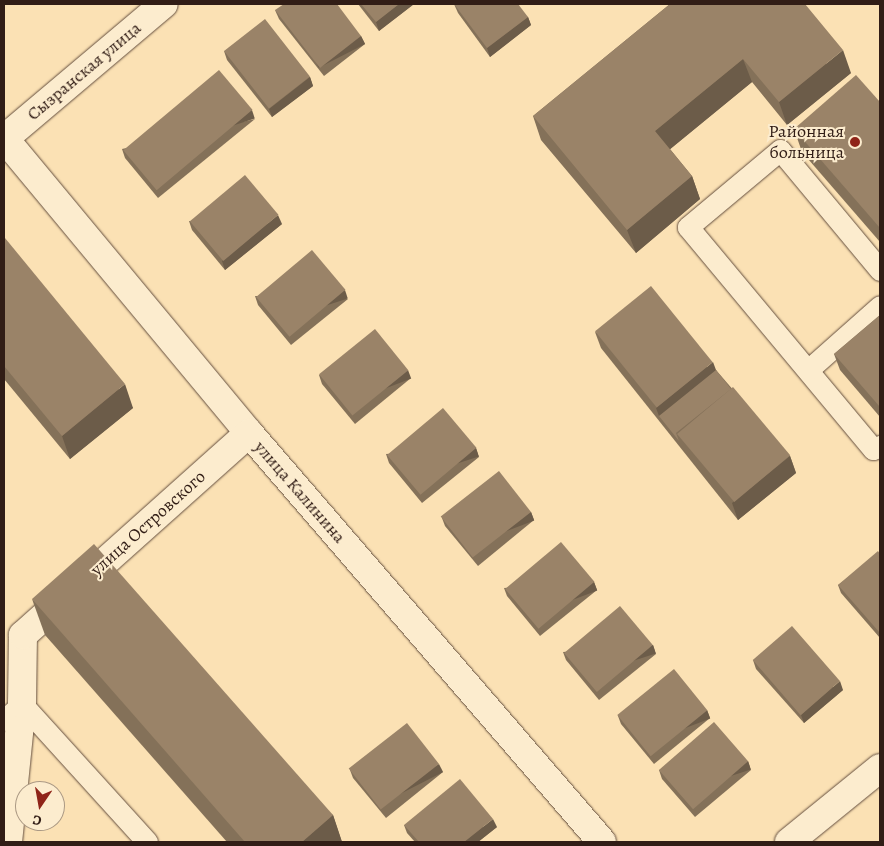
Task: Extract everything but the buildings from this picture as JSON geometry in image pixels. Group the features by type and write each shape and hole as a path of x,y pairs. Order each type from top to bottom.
{"street":[{"name":"Сызранская улица","path":"4,138 164,4"},
{"name":"улица Калинина","path":"4,138 249,433 602,842"},
{"name":"улица Островского","path":"8,842 13,712 23,635 249,433"},
{"path":"789,842 880,768"}],"lane":[{"path":"880,270 780,150 688,227 873,449 880,446"},
{"path":"808,370 880,306"},
{"path":"13,712 147,842"}],"place":[{"name":"Районная больница","path":"855,142"}]}
